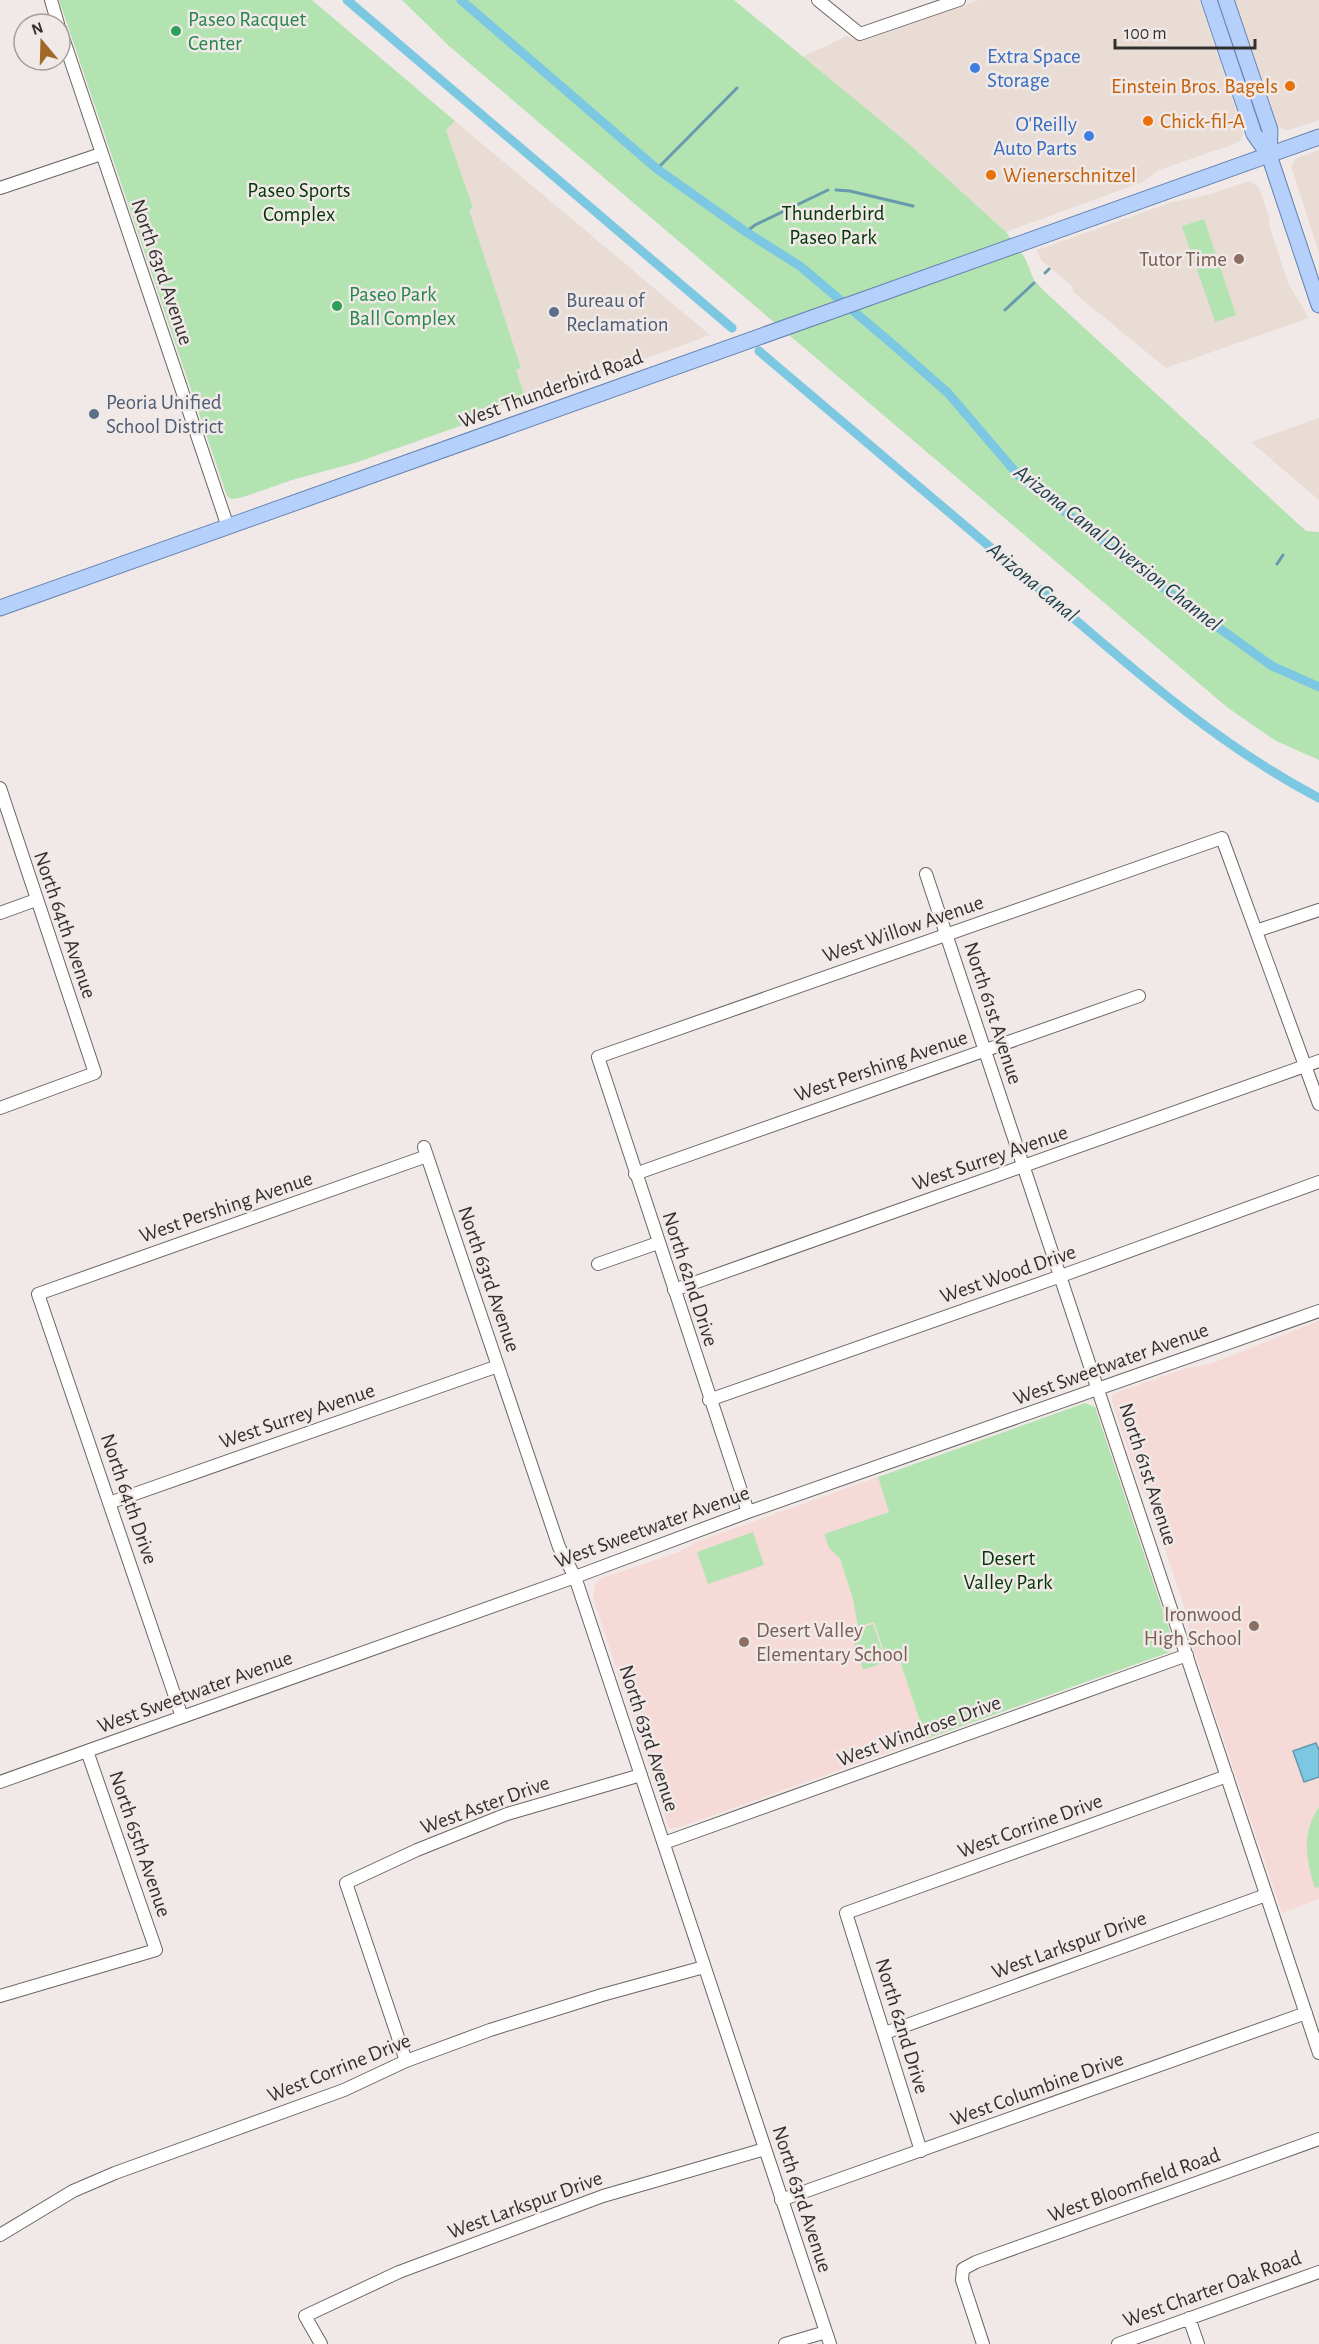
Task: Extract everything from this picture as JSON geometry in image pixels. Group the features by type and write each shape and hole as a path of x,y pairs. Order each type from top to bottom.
{"main road":[{"path":"1226,0 1270,130 1269,155"},
{"path":"1210,2 1220,14 1230,36 1239,38"},
{"path":"1210,2 1254,134 1269,155 1319,305"},
{"name":"West Thunderbird Road","path":"0,608 1319,137"}],"street":[{"path":"818,0 860,34 959,0"},
{"name":"North 63rd Avenue","path":"72,66 228,527"},
{"path":"0,188 101,154"},
{"name":"North 64th Avenue","path":"0,788 95,1074 0,1108"},
{"name":"West Willow Avenue","path":"598,1057 1222,838 1256,932"},
{"name":"North 61st Avenue","path":"926,873 1319,2053"},
{"path":"0,913 36,900"},
{"path":"1319,910 1256,932 1319,1104"},
{"name":"West Pershing Avenue","path":"635,1174 1139,996"},
{"name":"North 62nd Drive","path":"598,1057 709,1400 748,1512"},
{"name":"West Surrey Avenue","path":"674,1290 1319,1061"},
{"name":"North 63rd Avenue","path":"426,1152 559,1547 575,1576 828,2338"},
{"name":"West Pershing Avenue","path":"38,1294 426,1152"},
{"name":"West Wood Drive","path":"709,1400 1319,1182"},
{"path":"598,1264 658,1243"},
{"name":"North 64th Drive","path":"38,1294 182,1717"},
{"name":"West Sweetwater Avenue","path":"0,1782 748,1512 1319,1311"},
{"name":"West Surrey Avenue","path":"109,1503 498,1366"},
{"name":"West Windrose Drive","path":"664,1843 1187,1654"},
{"name":"North 65th Avenue","path":"0,1996 156,1950 87,1751"},
{"name":"West Aster Drive","path":"406,2061 346,1883 417,1850 507,1814 641,1775"},
{"name":"West Corrine Drive","path":"846,1913 1227,1776"},
{"name":"West Larkspur Drive","path":"885,2033 1266,1895"},
{"name":"North 62nd Drive","path":"846,1913 921,2151"},
{"name":"West Corrine Drive","path":"0,2235 73,2191 115,2173 344,2090 406,2061 490,2030 602,1995 704,1967"},
{"name":"West Columbine Drive","path":"782,2200 1306,2013"},
{"name":"West Bloomfield Road","path":"983,2344 962,2280 963,2269 987,2258 1319,2139"},
{"name":"West Larkspur Drive","path":"321,2344 305,2316 399,2271 603,2196 765,2149"},
{"name":"West Charter Oak Road","path":"1118,2344 1319,2272"},
{"path":"1189,2318 1198,2344"},
{"path":"785,2344 828,2338"}],"shaded area":[{"path":"979,0 1199,0 1242,128 1241,140 1159,170 1143,182 1006,232 908,143 802,57 847,36 863,41"},
{"path":"1234,0 1319,0 1319,120 1289,130 1277,126"},
{"path":"455,121 710,335 574,385 525,397 516,370 521,368 468,210 472,208 446,130"},
{"path":"1319,150 1319,253 1291,166 1297,158"},
{"path":"1250,181 1259,187 1288,283 1309,318 1166,368 1073,292 1073,287 1041,260 1037,250 1172,202 1207,195"},
{"path":"1319,418 1319,500 1251,442"},
{"name":"Ironwood High School","path":"1319,1321 1319,1899 1282,1913 1190,1639 1186,1612 1151,1506 1141,1488 1112,1396 1187,1368 1210,1364"},
{"name":"Desert Valley Elementary School","path":"878,1477 890,1512 824,1534 829,1548 840,1559 853,1599 858,1627 874,1622 887,1660 899,1657 926,1739 677,1828 669,1828 593,1597 595,1584 602,1578 679,1552 696,1542"}],"green space":[{"name":"Paseo Sports Complex","path":"59,0 312,0 455,121 446,130 473,208 469,210 521,368 516,370 525,397 495,407 463,425 355,463 295,479 240,498 231,499 227,496 72,38 72,12 63,12"},
{"name":"Thunderbird Paseo Park","path":"402,0 734,0 908,143 1006,232 1025,258 1034,280 1044,291 1306,531 1319,532 1319,760 1276,741 1228,708 449,46"},
{"path":"1204,219 1236,315 1215,322 1182,226"},
{"name":"Desert Valley Park","path":"1085,1403 1095,1407 1174,1644 1170,1652 926,1739 899,1658 887,1661 874,1622 858,1627 853,1599 840,1559 829,1548 824,1534 889,1512 878,1477"},
{"path":"753,1532 764,1565 708,1584 697,1552"},
{"path":"873,1624 886,1662 863,1670 850,1632"},
{"path":"1319,1807 1319,1887 1315,1888 1309,1867 1307,1837 1313,1817"}],"water":[{"path":"1316,1743 1319,1750 1319,1777 1304,1782 1293,1751"}],"waterway":[{"path":"347,0 732,328"},
{"name":"Arizona Canal Diversion Channel","path":"461,0 657,169 746,232 800,266 890,342 948,393 1019,476 1151,579 1272,666 1319,687"},
{"path":"657,169 737,88"},
{"path":"746,232 755,225 828,190"},
{"path":"836,190 850,191 913,206"},
{"path":"1045,273 1049,269"},
{"path":"1005,310 1034,283"},
{"name":"Arizona Canal","path":"759,351 1172,700 1243,752 1319,798"},
{"path":"1277,564 1283,555"}],"place":[{"name":"Paseo Racquet Center","path":"176,31"},
{"name":"Extra Space Storage","path":"975,68"},
{"name":"Einstein Bros. Bagels","path":"1290,86"},
{"name":"Chick-fil-A","path":"1148,121"},
{"name":"O'Reilly Auto Parts","path":"1089,136"},
{"name":"Wienerschnitzel","path":"991,175"},
{"name":"Tutor Time","path":"1239,259"},
{"name":"Paseo Park Ball Complex","path":"337,306"},
{"name":"Bureau of Reclamation","path":"554,312"},
{"name":"Peoria Unified School District","path":"94,414"},
{"name":"Ironwood High School","path":"1254,1626"},
{"name":"Desert Valley Elementary School","path":"744,1642"}]}
